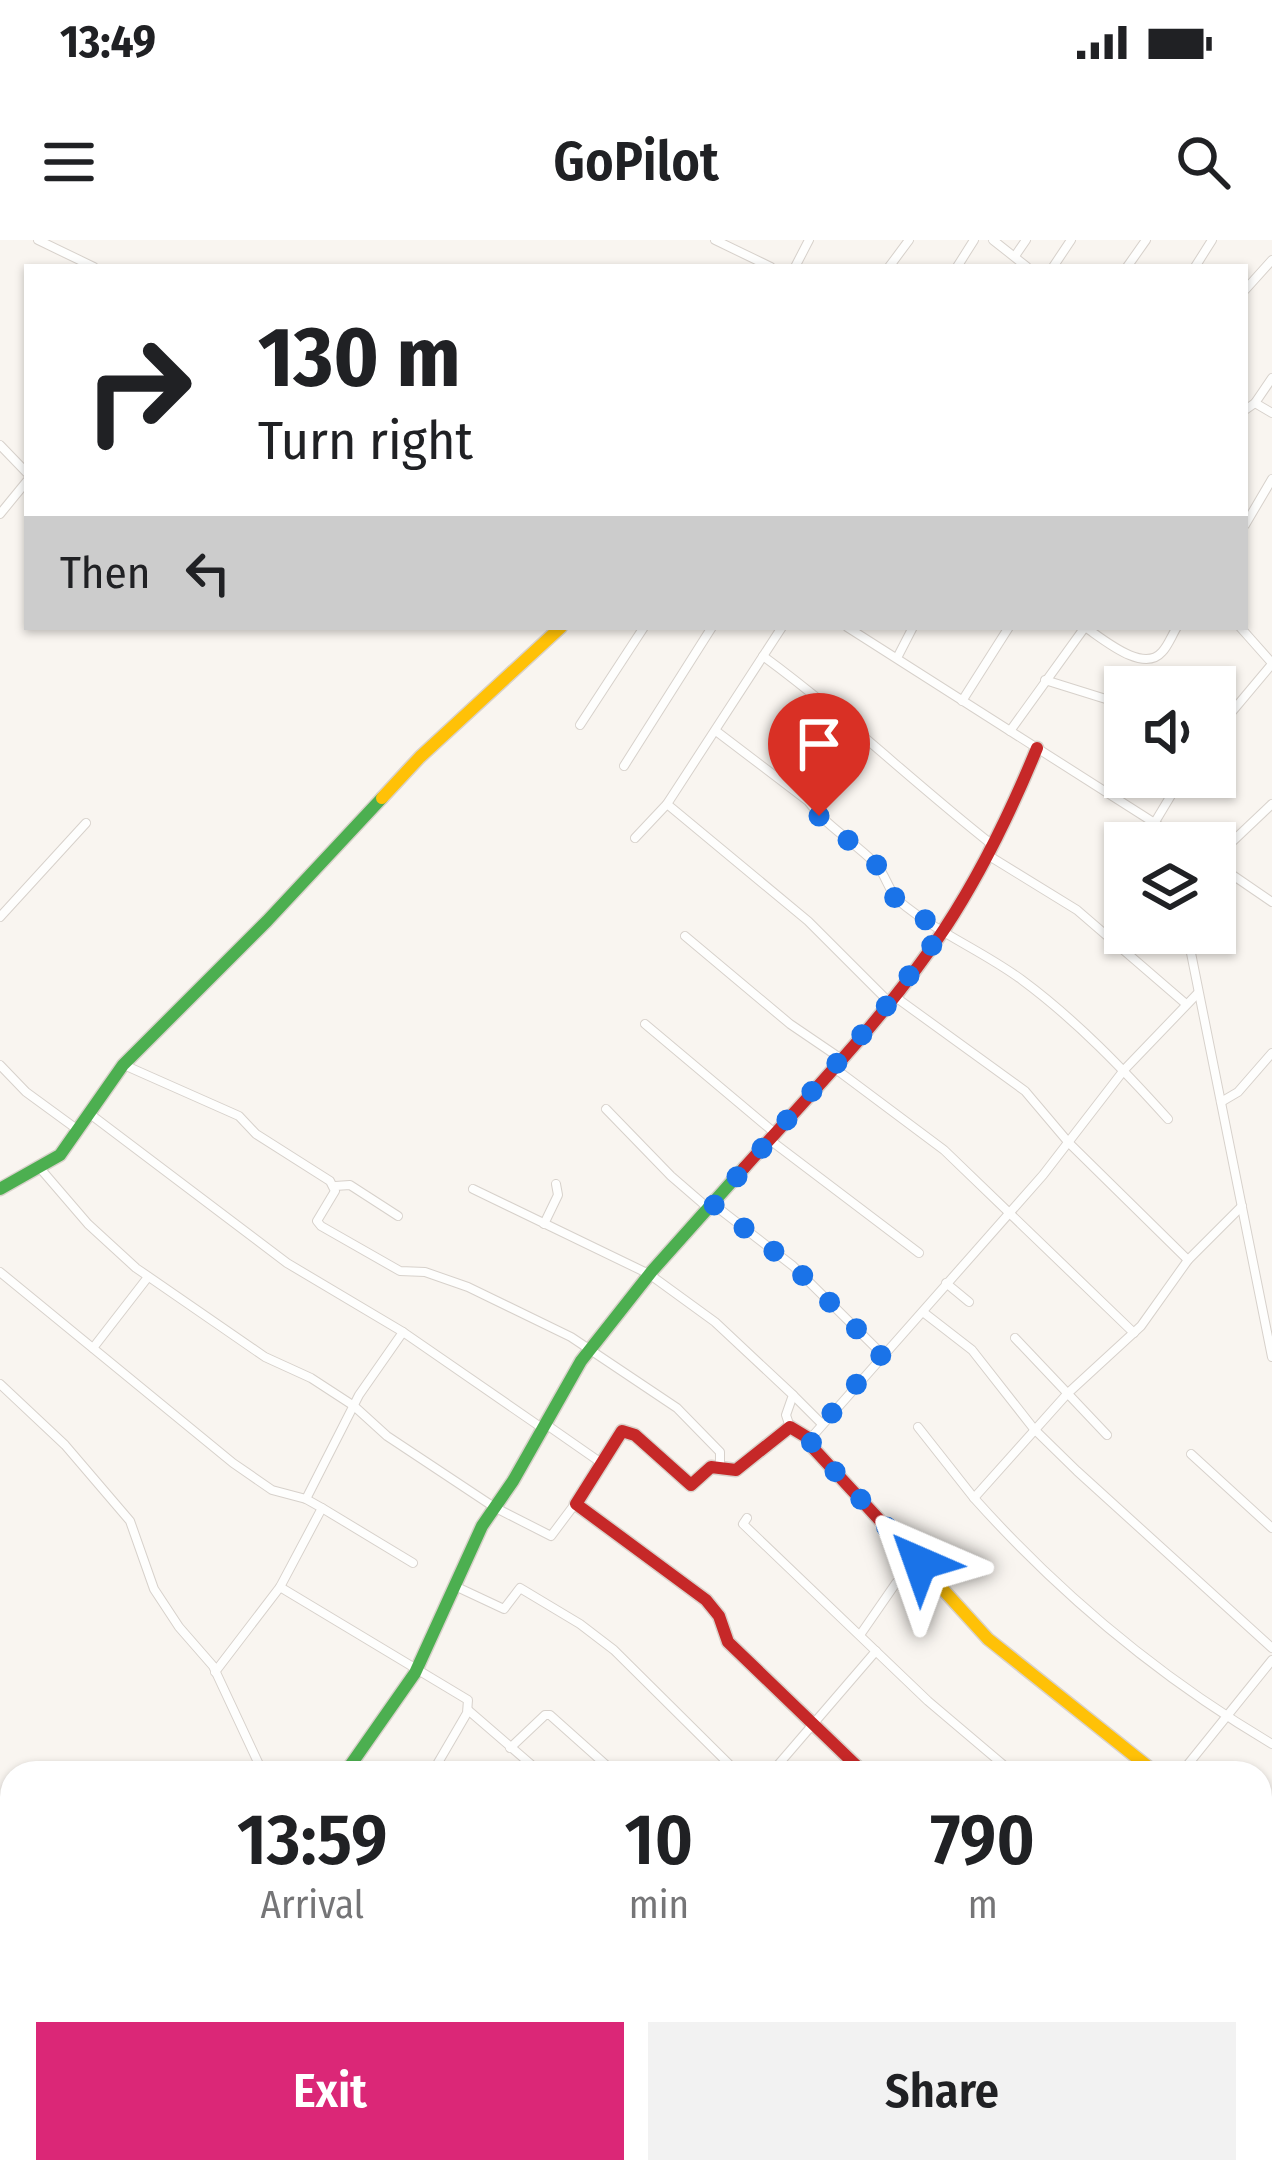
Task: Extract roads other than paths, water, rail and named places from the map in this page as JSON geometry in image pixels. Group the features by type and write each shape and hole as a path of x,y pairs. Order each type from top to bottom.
{"street":[{"path":"38,240 88,264"},
{"path":"715,240 765,264"},
{"path":"993,240 1024,264"},
{"path":"1015,256 1026,240"},
{"path":"1248,287 1272,260"},
{"path":"1248,408 1272,378"},
{"path":"1256,404 1272,413"},
{"path":"0,445 24,473"},
{"path":"1248,519 1272,479"},
{"path":"0,514 24,481"},
{"path":"0,1189 60,1155 124,1065 420,757 558,630"},
{"path":"580,725 642,630"},
{"path":"624,766 710,630"},
{"path":"635,838 667,804 780,630"},
{"path":"853,630 1155,822 1169,798"},
{"path":"897,658 911,630"},
{"path":"962,701 1007,630"},
{"path":"1010,731 1083,630"},
{"path":"1090,630 1147,660 1158,656 1175,630"},
{"path":"1236,707 1272,664 1243,630"},
{"path":"763,656 851,722 987,848 1077,910 1186,1004"},
{"path":"1045,680 1104,698"},
{"path":"716,730 808,801 873,861 894,897 1021,979 1124,1070 1168,1119"},
{"path":"353,1761 418,1667 494,1507 590,1349 649,1274 837,1063 942,932 1036,748"},
{"path":"667,804 825,936 891,999 1024,1091 1069,1144 1188,1260"},
{"path":"1236,839 1272,804"},
{"path":"0,917 86,823"},
{"path":"1236,875 1272,902"},
{"path":"685,936 944,1150 1134,1333"},
{"path":"1191,954 1272,1357"},
{"path":"810,1439 1069,1144 1124,1070 1198,993"},
{"path":"645,1024 773,1137 919,1253"},
{"path":"1221,1102 1238,1092 1272,1053"},
{"path":"0,1065 26,1092 79,1131"},
{"path":"124,1065 239,1115 256,1134 335,1186 350,1185 398,1216"},
{"path":"606,1109 670,1176 793,1266 882,1354"},
{"path":"90,1114 287,1263 403,1332 600,1462"},
{"path":"39,1167 103,1240 148,1276 265,1357 311,1378 354,1406 387,1436 494,1507 550,1536 627,1430 688,1484 720,1466"},
{"path":"544,1224 558,1195 556,1184"},
{"path":"335,1186 317,1221 321,1226 400,1271 425,1272 468,1286 590,1349 677,1408 720,1452 720,1466"},
{"path":"473,1189 649,1274 715,1322 821,1423"},
{"path":"974,1498 1067,1394 1134,1333 1188,1260 1242,1206"},
{"path":"0,1272 248,1474 283,1495 307,1498 413,1563"},
{"path":"93,1348 148,1276"},
{"path":"946,1282 969,1302"},
{"path":"923,1312 972,1350 1034,1429 1143,1534 1272,1648"},
{"path":"307,1498 354,1406 403,1332"},
{"path":"1015,1338 1107,1435"},
{"path":"0,1384 65,1445 130,1521 154,1588 215,1672 257,1761"},
{"path":"793,1395 786,1414 790,1427 810,1439 814,1449 988,1640 1141,1761"},
{"path":"918,1426 1019,1548 1088,1611 1272,1744"},
{"path":"720,1466 736,1470 790,1427"},
{"path":"1191,1454 1272,1528"},
{"path":"575,1504 706,1600 728,1642 853,1761"},
{"path":"215,1672 280,1588 322,1508"},
{"path":"747,1518 743,1524 928,1701 999,1761"},
{"path":"860,1635 896,1583 920,1563"},
{"path":"458,1587 504,1609 520,1588 580,1624 614,1650 725,1761"},
{"path":"280,1588 466,1697 469,1710 526,1761"},
{"path":"781,1761 876,1652"},
{"path":"1191,1761 1272,1660"},
{"path":"439,1761 469,1710"},
{"path":"510,1748 545,1714 602,1761"}]}
